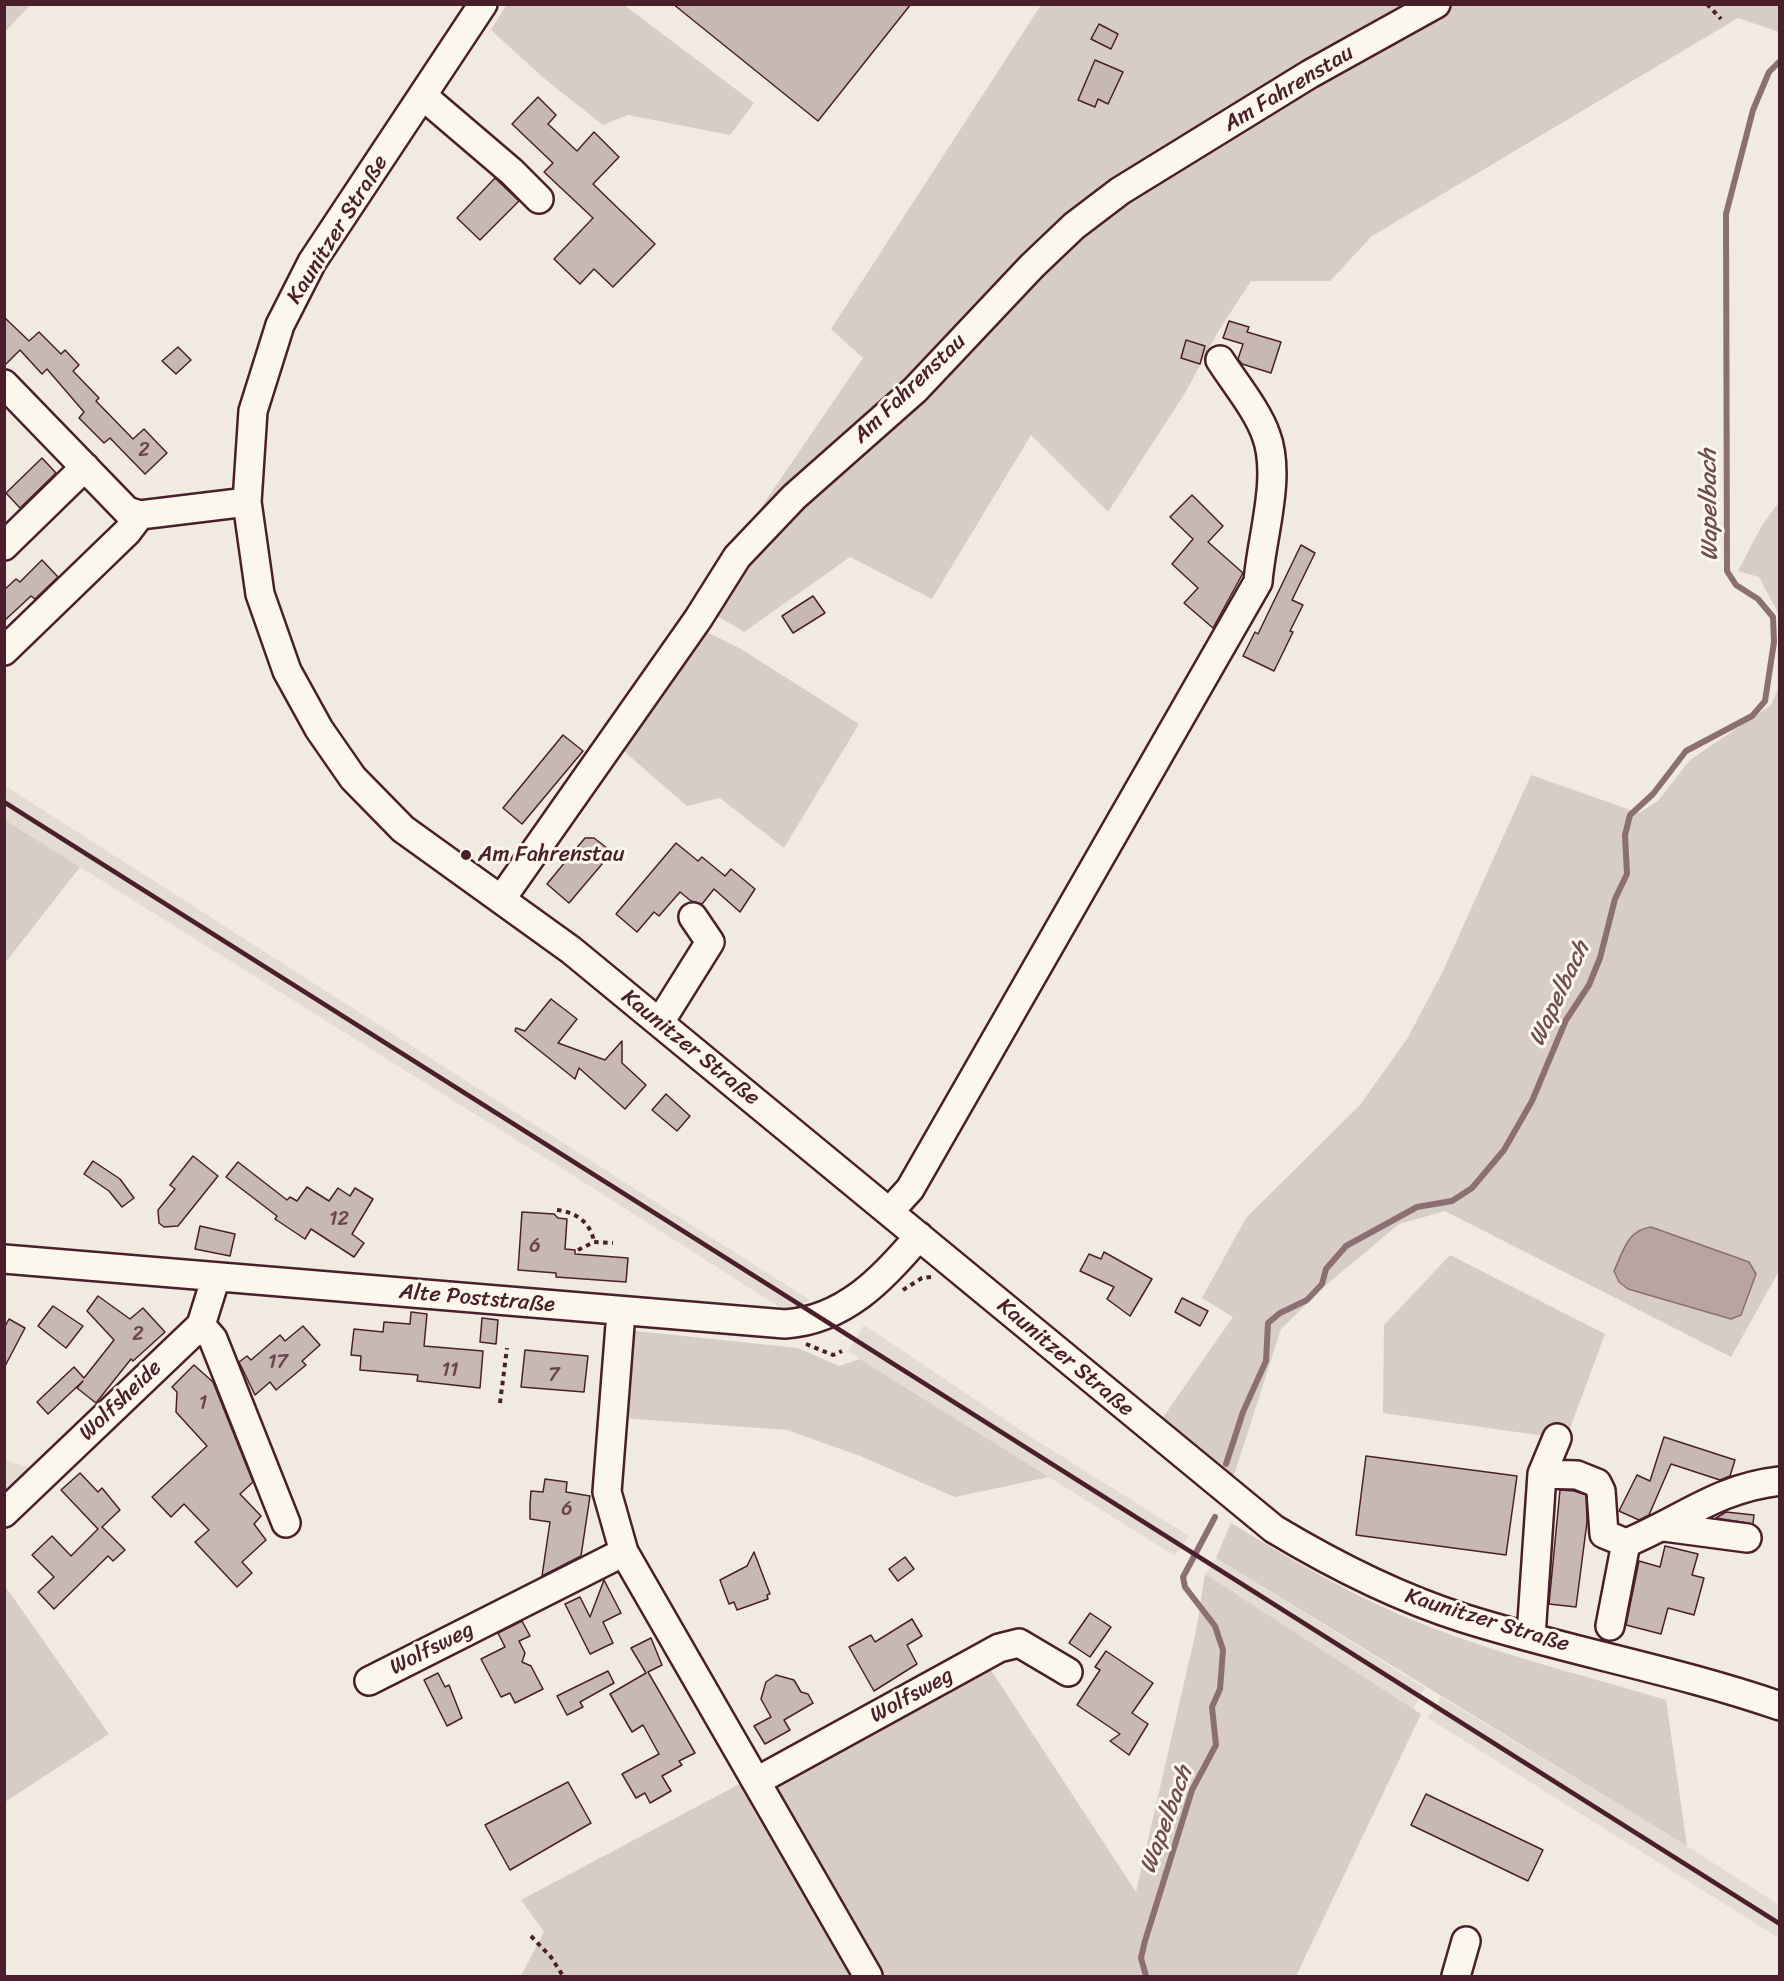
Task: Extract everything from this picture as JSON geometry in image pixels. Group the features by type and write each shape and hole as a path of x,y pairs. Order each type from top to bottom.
{"street":[{"name":"Kaunitzer Straße","path":"483,4 312,262 280,325 253,411 247,502 260,594 287,670 320,729 353,778 404,830 448,864 502,898 660,1022 1274,1529 1393,1592 1463,1618 1779,1706"},
{"name":"Am Fahrenstau","path":"502,898 698,619 737,557 794,497 915,390 1032,266 1074,226 1120,191 1310,74 1436,4"},
{"path":"423,96 512,172 539,199"},
{"path":"890,1210 910,1189 1258,582 1270,509 1270,452 1264,430 1220,360"},
{"path":"4,384 128,511 140,515 247,502"},
{"path":"4,546 85,467"},
{"path":"4,651 127,532 140,515"},
{"path":"660,1022 710,942 693,917"},
{"name":"Alte Poststraße","path":"4,1259 621,1312 754,1322 805,1322 835,1312 875,1285 919,1236"},
{"name":"Wolfsheide","path":"4,1513 201,1325 216,1276"},
{"path":"621,1312 607,1492 624,1552 868,1977"},
{"path":"201,1325 213,1339 286,1523"},
{"path":"1531,1636 1542,1474 1557,1438"},
{"path":"1542,1474 1577,1475 1597,1483 1601,1491 1604,1534 1626,1543 1665,1527 1699,1504 1750,1485 1779,1481"},
{"path":"1665,1527 1748,1538"},
{"path":"1610,1626 1626,1543"},
{"name":"Wolfsweg","path":"369,1681 624,1552"},
{"name":"Wolfsweg","path":"756,1781 999,1648 1019,1643 1068,1672"},
{"path":"1456,1977 1466,1941"}],"path":[{"path":"1707,4 1722,19"},
{"path":"557,1210 570,1211 590,1227 594,1242"},
{"path":"578,1250 594,1242 613,1243"},
{"path":"804,1344 833,1355 842,1351"},
{"path":"500,1403 507,1348"},
{"path":"531,1936 551,1957 563,1977"}],"shaded area":[{"path":"507,4 624,5 754,103 730,135 628,115 603,125 546,80 491,30"},
{"path":"4,5 30,5 5,32"},
{"path":"1041,5 1779,5 1779,32 1738,18 1372,236 1330,281 1251,281 1219,330 1185,393 1108,512 1031,435 932,599 850,557 744,632 709,611 739,540 863,358 831,329"},
{"path":"1779,502 1779,615 1759,577 1738,571 1761,527"},
{"path":"709,633 741,649 859,724 784,848 720,798 687,806 619,747 694,639"},
{"path":"1779,687 1779,1271 1731,1357 1445,1211 1399,1224 1326,1285 1281,1329 1233,1478 1159,1423 1233,1317 1202,1298 1246,1218 1360,1105 1407,1039 1443,971 1531,775 1639,813 1658,801 1690,760 1771,705"},
{"path":"4,785 810,1300 795,1308 781,1308 5,820"},
{"path":"5,820 80,867 5,963"},
{"path":"1651,1227 1749,1262 1756,1274 1741,1315 1731,1319 1628,1289 1619,1282 1614,1271 1627,1243 1636,1232"},
{"path":"1450,1255 1605,1334 1566,1439 1383,1413 1384,1325"},
{"path":"864,1325 1037,1441 1189,1536 1175,1556 848,1351"},
{"path":"626,1330 798,1348 839,1366 860,1359 1049,1477 955,1497 860,1456 787,1430 621,1418"},
{"path":"5,1460 35,1469 5,1499"},
{"path":"1231,1523 1344,1588 1417,1622 1487,1647 1666,1700 1687,1846 1216,1558"},
{"path":"1216,1558 1425,1688 1413,1709 1205,1574"},
{"path":"1205,1574 1421,1714 1296,1976 878,1976 771,1793 773,1780 987,1664 1136,1892 1196,1631"},
{"path":"5,1586 109,1734 4,1802"},
{"path":"1441,1697 1687,1846 1779,1905 1779,1938 1428,1718"},
{"path":"747,1780 857,1976 521,1976 544,1932 521,1900"}],"building":[{"path":"673,4 911,4 818,121"},
{"path":"1099,24 1118,34 1111,49 1091,39"},
{"path":"1095,60 1123,72 1108,104 1098,99 1095,107 1078,100"},
{"path":"538,97 556,115 548,124 577,151 594,132 619,157 593,184 655,244 613,287 594,269 580,284 554,259 593,218 544,172 553,163 512,124"},
{"path":"495,178 519,201 480,240 457,218"},
{"path":"4,317 29,341 39,332 61,354 65,350 79,365 73,371 99,398 96,401 133,439 144,429 167,453 145,474 110,438 104,443 79,418 84,412 47,369 42,374 20,350 4,366"},
{"path":"1229,321 1249,327 1247,332 1281,342 1271,373 1242,364 1238,359 1243,344 1223,338"},
{"path":"1186,340 1205,346 1200,364 1181,358"},
{"path":"178,347 191,360 176,374 162,361"},
{"path":"42,458 56,473 20,508 6,493"},
{"path":"1192,495 1223,526 1208,542 1243,573 1213,628 1184,603 1198,588 1172,564 1193,539 1170,517"},
{"path":"1301,545 1315,553 1292,600 1303,605 1274,671 1243,656 1255,632 1258,634"},
{"path":"42,560 58,577 35,599 31,596 4,621 4,590 16,579 20,582"},
{"path":"813,596 825,613 793,633 782,616"},
{"path":"563,735 583,751 522,824 503,808"},
{"path":"585,838 594,838 607,848 608,857 569,903 547,884"},
{"path":"676,843 698,861 702,857 725,876 731,869 755,889 740,912 714,889 702,904 691,901 680,892 659,916 654,912 637,932 616,914"},
{"path":"551,999 577,1019 558,1043 605,1060 622,1041 622,1063 646,1085 625,1109 579,1068 575,1079 515,1031 516,1028 525,1031"},
{"path":"666,1094 690,1116 677,1131 652,1110"},
{"path":"193,1156 218,1176 178,1226 164,1227 159,1223 158,1210 175,1189 170,1185"},
{"path":"93,1161 120,1179 134,1198 122,1207 109,1191 84,1174"},
{"path":"238,1162 287,1200 290,1197 297,1201 307,1187 329,1201 338,1188 350,1196 355,1188 373,1199 352,1234 364,1243 354,1257 311,1229 305,1239 275,1219 277,1216 226,1177"},
{"path":"522,1212 554,1214 558,1218 567,1219 565,1249 575,1250 575,1254 628,1258 626,1282 556,1277 556,1273 518,1270"},
{"path":"200,1226 235,1234 230,1256 195,1249"},
{"path":"1104,1252 1152,1279 1130,1316 1107,1299 1114,1287 1080,1271 1089,1254 1101,1259"},
{"path":"98,1296 130,1319 143,1308 165,1332 133,1361 131,1359 96,1403 77,1388 83,1381 48,1414 37,1402 74,1367 84,1378 114,1340 87,1311"},
{"path":"1182,1298 1208,1311 1200,1326 1175,1312"},
{"path":"53,1306 83,1326 66,1348 38,1326"},
{"path":"411,1312 427,1314 424,1346 483,1351 480,1388 417,1381 418,1375 360,1370 361,1356 351,1355 354,1329 383,1332 384,1322 410,1324"},
{"path":"482,1318 498,1320 496,1344 480,1342"},
{"path":"9,1319 25,1328 4,1368 4,1328"},
{"path":"303,1326 320,1345 302,1361 306,1365 276,1390 270,1382 255,1395 239,1362 247,1356 251,1360 280,1335 285,1341"},
{"path":"525,1350 588,1356 584,1392 521,1387"},
{"path":"194,1365 213,1382 253,1482 240,1494 261,1516 254,1524 266,1540 242,1562 252,1573 237,1587 195,1542 209,1530 184,1504 171,1517 152,1497 207,1446 176,1412 177,1392 172,1387"},
{"path":"1664,1437 1735,1460 1730,1476 1720,1480 1671,1464 1649,1515 1639,1520 1619,1511 1637,1475 1650,1481"},
{"path":"1366,1456 1517,1476 1506,1555 1356,1535"},
{"path":"80,1473 98,1492 102,1488 120,1510 102,1527 125,1550 113,1561 108,1556 54,1609 38,1592 54,1577 32,1555 52,1536 71,1556 98,1529 61,1490"},
{"path":"545,1479 567,1482 566,1492 590,1496 581,1556 542,1576 550,1522 530,1519 530,1504 531,1491 543,1492"},
{"path":"1560,1490 1586,1495 1587,1522 1576,1607 1549,1604"},
{"path":"1726,1512 1754,1515 1753,1524 1716,1518"},
{"path":"1665,1546 1698,1554 1692,1575 1704,1578 1694,1615 1668,1608 1661,1634 1626,1625 1639,1561 1660,1567"},
{"path":"754,1552 770,1594 767,1595 768,1599 737,1610 734,1602 729,1604 720,1580 747,1566"},
{"path":"905,1557 914,1569 898,1581 889,1569"},
{"path":"604,1580 621,1613 603,1622 613,1643 590,1654 565,1604 580,1597 590,1617"},
{"path":"1090,1613 1111,1627 1090,1657 1069,1643"},
{"path":"912,1619 922,1636 907,1645 917,1664 874,1691 849,1647 871,1635 875,1642"},
{"path":"522,1621 530,1636 519,1641 525,1653 522,1662 531,1666 543,1689 515,1703 510,1693 501,1697 481,1659 505,1647 498,1633"},
{"path":"651,1638 662,1665 648,1672 695,1753 679,1761 682,1765 662,1776 671,1791 650,1803 645,1793 636,1798 622,1774 659,1754 643,1725 632,1732 610,1694 646,1673 631,1648"},
{"path":"1106,1651 1153,1683 1132,1713 1148,1724 1129,1755 1110,1741 1120,1734 1077,1705 1100,1670 1095,1667"},
{"path":"608,1671 614,1683 580,1702 583,1707 567,1715 557,1696"},
{"path":"438,1673 445,1687 449,1685 462,1718 447,1726 424,1680"},
{"path":"776,1675 794,1680 801,1692 808,1694 813,1703 784,1720 790,1730 765,1744 754,1726 771,1717 761,1699 766,1682"},
{"path":"568,1782 591,1823 510,1870 485,1825"},
{"path":"1426,1794 1543,1850 1528,1881 1411,1825"}],"waterway":[{"name":"Wapelbach","path":"1226,1464 1243,1412 1266,1361 1268,1323 1280,1313 1307,1300 1322,1284 1326,1269 1346,1246 1417,1207 1452,1201 1472,1188 1504,1150 1532,1101 1566,1020 1589,985 1600,958 1615,899 1627,874 1625,835 1630,815 1653,794 1686,751 1752,716 1765,701 1774,642 1773,617 1758,599 1736,585 1727,571 1726,214 1753,110 1769,72 1780,61"},
{"name":"Wapelbach","path":"1146,1976 1141,1958 1145,1941 1192,1790 1216,1745 1212,1707 1220,1689 1223,1650 1215,1626 1185,1587 1183,1577 1215,1517"}],"railway":[{"path":"4,802 1780,1924"}],"place":[{"name":"Am Fahrenstau","path":"466,855"}]}
